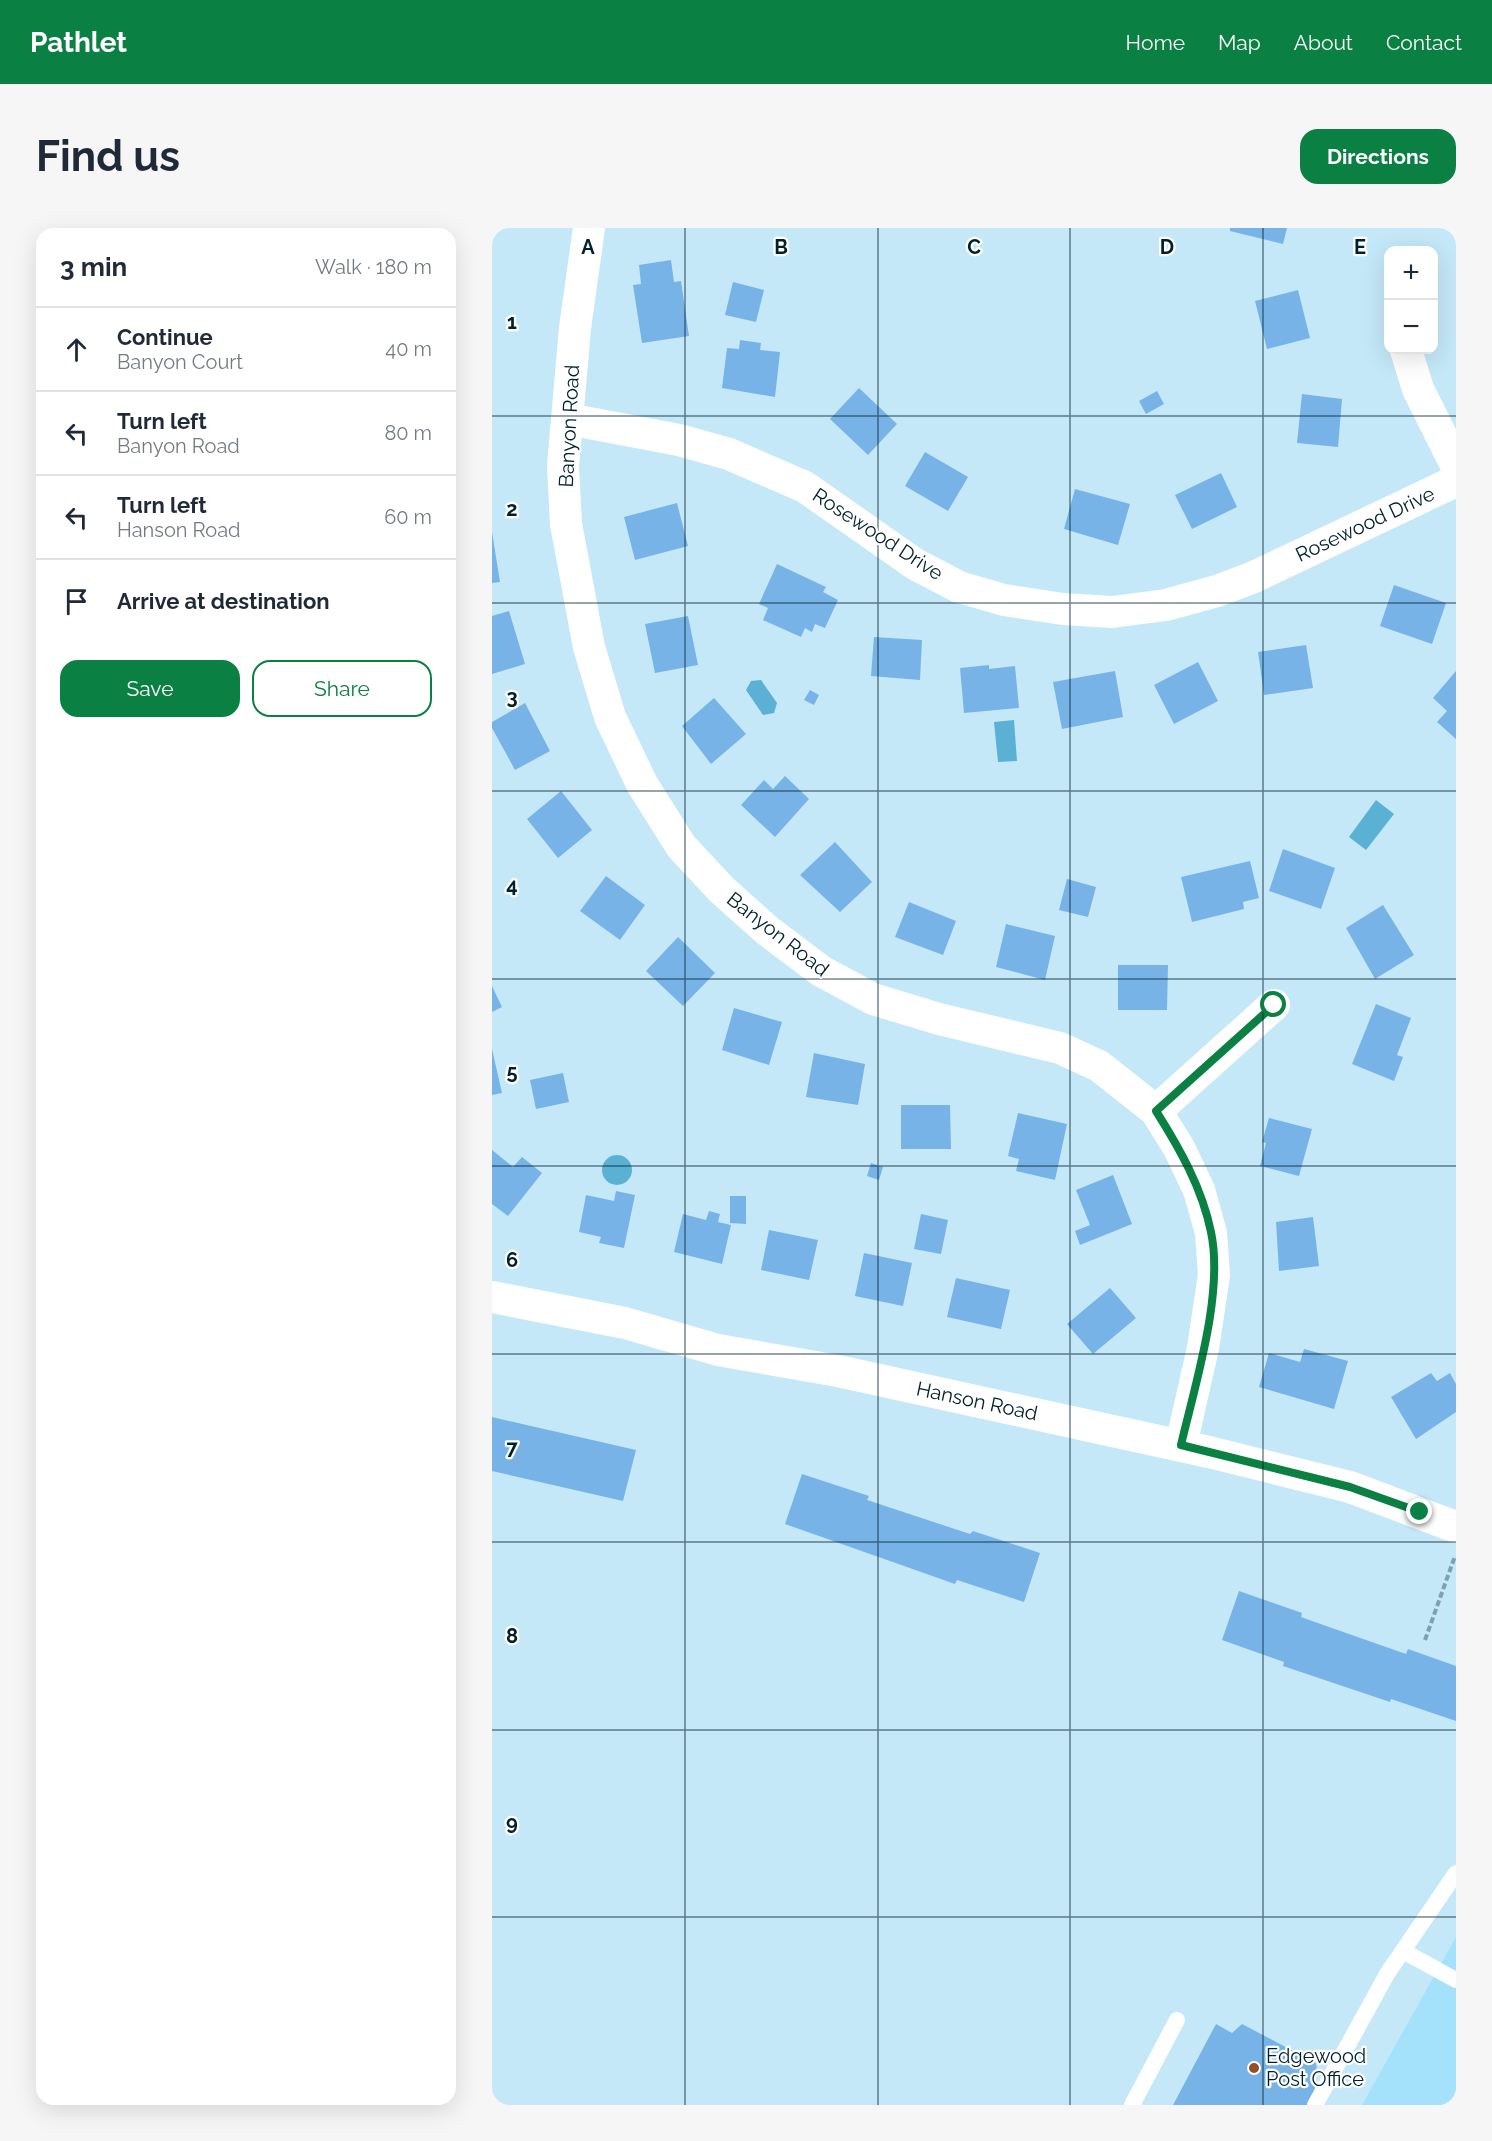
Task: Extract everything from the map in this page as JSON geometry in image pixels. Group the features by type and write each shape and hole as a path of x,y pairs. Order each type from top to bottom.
{"street":[{"name":"Banyon Road","path":"589,228 575,328 563,466 566,524 589,647 610,717 642,784 681,846 722,890 768,932 821,971 873,999 972,1028 1060,1048 1099,1066 1156,1111 1179,1148 1199,1190 1211,1233 1214,1275 1203,1348 1181,1445"},
{"path":"1407,354 1418,388 1456,465"},
{"name":"Rosewood Drive","path":"568,419 679,440 729,454 806,487 915,564 959,586 1004,600 1063,609 1112,612 1166,605 1217,591 1254,577 1456,481"},
{"path":"1156,1111 1274,1005"},
{"name":"Hanson Road","path":"492,1297 625,1323 718,1350 838,1371 1181,1445 1350,1487 1456,1527"}],"lane":[{"path":"1315,2105 1359,2023 1403,1951 1456,1874"},
{"path":"1403,1951 1456,1980"},
{"path":"1132,2105 1177,2020"}],"path":[{"path":"1425,1640 1456,1554"}],"shaded area":[{"path":"761,680 777,703 774,713 763,715 746,690 751,681"},
{"path":"1014,720 1017,761 998,762 994,722"},
{"path":"1376,800 1394,814 1366,850 1349,837"},
{"path":"617,1155 628,1159 632,1170 628,1181 617,1185 606,1181 602,1170 606,1159"},
{"path":"1456,1937 1456,2105 1362,2105"}],"building":[{"path":"1230,228 1287,228 1283,244 1230,231"},
{"path":"671,260 674,282 681,281 689,336 642,343 633,285 641,284 639,265"},
{"path":"733,282 764,290 756,322 725,315"},
{"path":"1298,290 1310,338 1267,349 1255,301"},
{"path":"740,340 761,343 760,350 780,352 775,397 722,388 727,348 739,349"},
{"path":"859,388 897,424 868,455 830,419"},
{"path":"1157,391 1164,404 1146,414 1139,401"},
{"path":"1302,394 1342,399 1338,447 1297,443"},
{"path":"925,452 968,477 948,511 905,486"},
{"path":"1221,473 1237,507 1192,529 1175,495"},
{"path":"1075,489 1130,504 1118,545 1064,529"},
{"path":"677,503 688,546 635,560 624,517"},
{"path":"492,532 500,582 492,583"},
{"path":"777,564 826,587 823,592 838,600 825,628 815,624 812,632 805,628 801,637 763,620 768,608 759,604"},
{"path":"1394,585 1446,603 1432,644 1380,626"},
{"path":"509,611 525,664 492,674 492,616"},
{"path":"688,616 698,665 655,673 645,624"},
{"path":"874,637 922,640 920,680 871,676"},
{"path":"1306,645 1313,688 1264,695 1258,652"},
{"path":"1198,662 1218,701 1174,724 1154,685"},
{"path":"989,665 989,669 1015,666 1019,708 964,713 960,668"},
{"path":"1115,671 1123,717 1062,729 1053,682"},
{"path":"1456,671 1456,739 1437,722 1447,711 1433,698"},
{"path":"810,690 819,695 814,705 804,700"},
{"path":"714,698 746,734 711,764 682,726"},
{"path":"525,703 550,751 515,770 492,728 492,722"},
{"path":"785,776 809,799 775,837 741,805 764,780 773,789"},
{"path":"561,791 592,830 558,858 527,819"},
{"path":"835,842 872,882 840,912 800,875"},
{"path":"1283,849 1335,868 1321,909 1269,891"},
{"path":"1250,861 1259,898 1243,902 1244,909 1192,922 1181,877"},
{"path":"606,876 645,905 620,940 580,911"},
{"path":"1067,879 1096,887 1088,917 1059,910"},
{"path":"909,902 956,921 943,955 895,937"},
{"path":"1383,905 1414,955 1375,979 1346,928"},
{"path":"1006,924 1055,936 1045,980 996,967"},
{"path":"678,937 715,973 683,1006 646,971"},
{"path":"1118,965 1168,965 1167,1010 1118,1010"},
{"path":"492,986 502,1007 492,1012"},
{"path":"1376,1004 1411,1018 1397,1055 1403,1057 1394,1081 1352,1064"},
{"path":"734,1008 782,1022 769,1065 722,1050"},
{"path":"492,1049 502,1093 492,1095"},
{"path":"814,1053 865,1064 858,1105 806,1097"},
{"path":"563,1073 569,1102 536,1109 530,1080"},
{"path":"901,1105 950,1105 951,1149 901,1149"},
{"path":"1018,1113 1067,1124 1055,1180 1016,1171 1019,1159 1008,1156"},
{"path":"1269,1118 1312,1129 1299,1176 1260,1166 1266,1143 1262,1142"},
{"path":"492,1150 513,1167 522,1157 542,1173 508,1216 492,1204"},
{"path":"871,1163 883,1167 879,1180 867,1176"},
{"path":"1113,1175 1132,1224 1080,1245 1075,1231 1090,1225 1076,1190"},
{"path":"616,1191 635,1195 624,1248 599,1243 601,1237 579,1232 586,1195 614,1201"},
{"path":"730,1196 746,1196 746,1224 730,1223"},
{"path":"709,1211 720,1214 718,1222 731,1225 722,1264 674,1252 683,1214 706,1220"},
{"path":"921,1214 948,1220 941,1254 914,1249"},
{"path":"1313,1217 1319,1266 1279,1271 1276,1222"},
{"path":"769,1230 818,1240 809,1280 761,1270"},
{"path":"864,1253 912,1263 903,1306 855,1296"},
{"path":"956,1278 1010,1290 1001,1329 947,1317"},
{"path":"1110,1288 1136,1318 1093,1354 1067,1324"},
{"path":"1304,1349 1348,1361 1334,1409 1259,1387 1269,1353 1300,1362"},
{"path":"1431,1373 1437,1381 1450,1373 1456,1384 1456,1412 1416,1439 1391,1397"},
{"path":"492,1417 636,1450 623,1501 492,1471"},
{"path":"802,1474 869,1496 867,1500 970,1534 973,1531 1040,1553 1024,1602 957,1580 955,1584 785,1524"},
{"path":"1239,1591 1302,1613 1301,1617 1406,1654 1408,1649 1456,1666 1456,1721 1391,1699 1390,1702 1283,1666 1284,1662 1222,1640"},
{"name":"Edgewood Post Office","path":"1216,2024 1232,2033 1242,2024 1316,2063 1317,2072 1314,2082 1317,2090 1309,2105 1173,2105"}],"place":[{"name":"Edgewood Post Office","path":"1254,2068"}],"route":[{"path":"1274,1005 1156,1111 1179,1148 1199,1190 1211,1233 1214,1275 1203,1348 1181,1445 1350,1487 1420,1512"}]}
